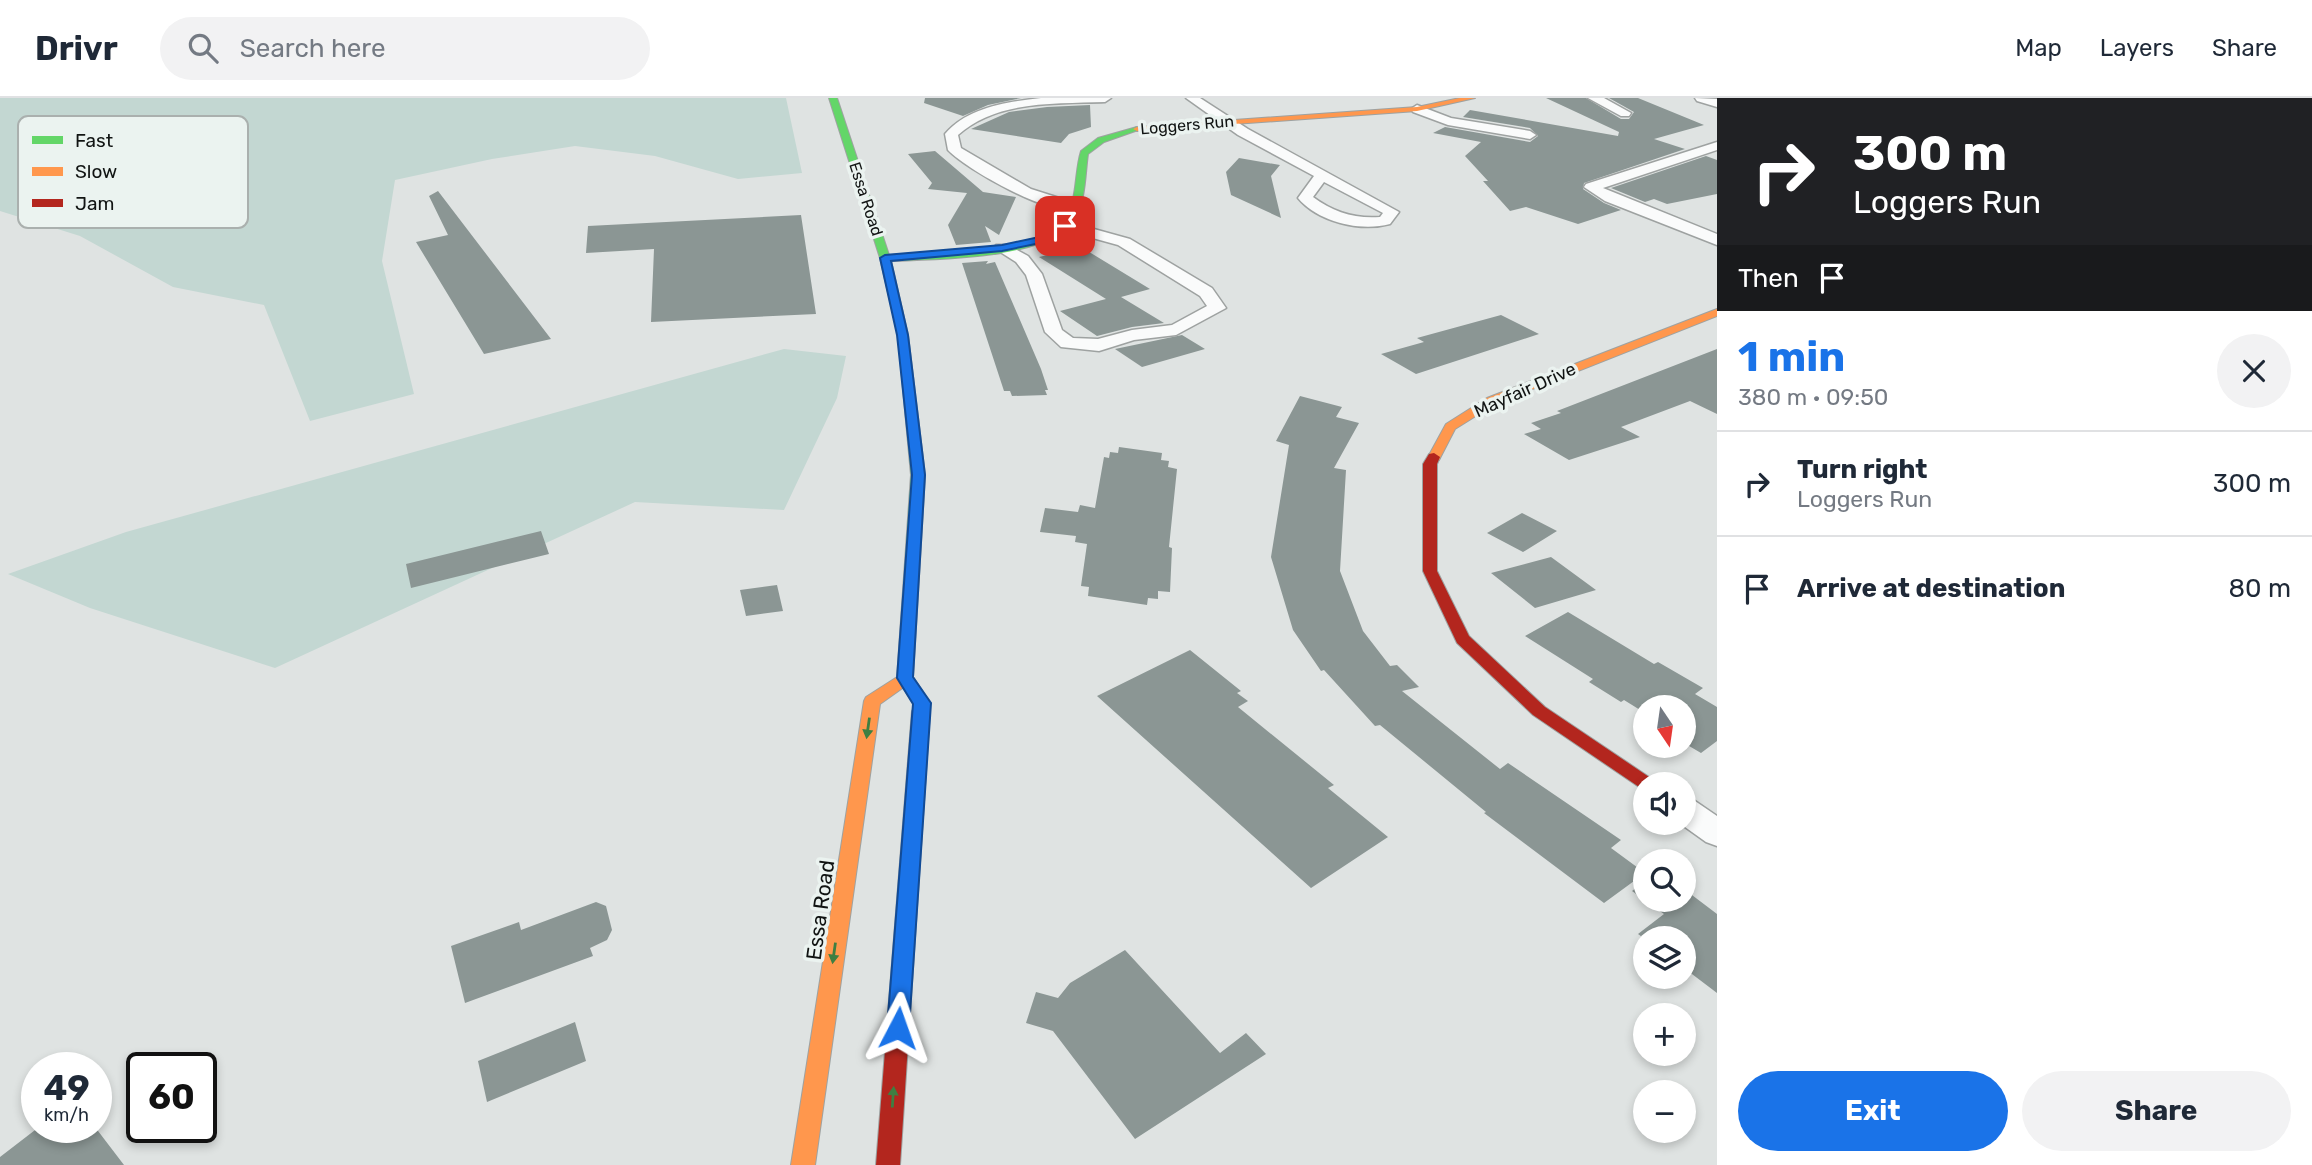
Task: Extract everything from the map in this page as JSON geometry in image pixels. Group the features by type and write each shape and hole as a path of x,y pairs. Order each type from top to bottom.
{"street":[{"name":"Essa Road","path":"803,1165 872,701 905,678 918,475 903,335 885,258 833,98"},
{"path":"1073,207 1054,204 1014,188 955,150 951,134 966,120 990,110 1018,104 1105,98"},
{"path":"1192,98 1321,176 1391,212 1385,221 1365,224 1340,219 1318,209 1305,198 1321,176"},
{"name":"Loggers Run","path":"1065,226 1073,207 1084,153 1101,140 1145,127 1417,109 1471,98"},
{"path":"1594,98 1625,113"},
{"path":"1700,98 1717,103"},
{"path":"1417,109 1448,121 1530,135"},
{"path":"1717,146 1591,187 1610,198 1717,240"},
{"path":"885,258 1002,248 1047,239 1065,226 1124,242 1206,292 1217,308 1176,330 1132,335 1098,345 1068,343 1054,332 1034,274 1022,259 1002,248"},
{"name":"Mayfair Drive","path":"1633,775 1539,711 1462,639 1430,571 1430,464 1450,427 1491,401 1717,312"},
{"path":"888,1165 922,703 905,678"},
{"path":"1696,818 1717,833"}],"shaded area":[{"path":"0,98 786,98 802,173 738,179 655,156 575,146 492,159 395,180 382,261 414,394 310,421 264,305 173,287 80,236 54,228 248,228 248,116 18,116 18,217 0,211"},
{"path":"784,349 846,356 837,398 784,510 635,502 275,668 90,608 8,574 126,532"}],"building":[{"path":"925,98 1021,98 988,105 963,116 924,103"},
{"path":"1546,98 1586,98 1621,119 1629,119 1634,112 1609,98 1638,98 1704,125 1654,139 1685,149 1584,183 1583,189 1621,210 1578,224 1526,207 1510,211 1465,156 1481,142 1433,133 1445,127 1530,142 1538,136 1530,128 1463,117 1470,110 1618,136 1619,132"},
{"path":"1090,105 1091,127 1069,134 1061,143 971,129 1009,112"},
{"path":"935,151 983,192 1016,197 999,235 985,226 991,242 956,245 948,225 967,193 928,189 932,183 908,154"},
{"path":"1706,156 1717,160 1717,194 1667,204 1654,199 1645,202 1611,188"},
{"path":"1239,158 1280,165 1271,176 1281,218 1231,195 1226,172"},
{"path":"438,191 551,339 484,354 416,242 448,235 429,196"},
{"path":"801,215 816,314 651,322 654,249 586,253 588,226"},
{"path":"1081,247 1150,289 1121,297 1164,323 1132,327 1097,336 1060,311 1106,299 1039,257"},
{"path":"988,261 986,264 995,262 1041,369 1047,395 1012,396 1010,391 1004,391 962,263"},
{"path":"1501,315 1539,334 1416,374 1381,354 1424,342 1417,338"},
{"path":"1182,335 1205,349 1142,367 1115,349"},
{"path":"1717,349 1717,414 1690,401 1621,427 1640,437 1569,460 1524,434 1541,429 1531,423 1561,413 1557,411"},
{"path":"1300,396 1342,407 1336,417 1359,423 1334,468 1346,470 1340,571 1363,631 1390,666 1397,665 1419,687 1402,691 1500,769 1508,763 1621,840 1611,848 1633,864 1633,882 1604,903 1484,813 1486,812 1380,725 1375,726 1324,670 1321,671 1293,630 1271,557 1289,445 1276,441"},
{"path":"1119,447 1162,453 1161,460 1169,461 1168,467 1177,469 1169,547 1172,548 1170,592 1158,591 1158,599 1148,598 1147,605 1088,596 1089,587 1081,586 1087,544 1075,542 1076,536 1040,532 1045,508 1078,512 1080,505 1095,508 1104,457 1109,458 1110,452 1118,453"},
{"path":"1522,513 1557,531 1523,552 1487,533"},
{"path":"541,531 549,554 411,588 406,564"},
{"path":"1551,557 1596,590 1535,608 1491,573"},
{"path":"777,585 783,611 746,616 740,590"},
{"path":"1568,612 1654,664 1658,662 1703,688 1695,694 1717,707 1717,741 1701,753 1696,750 1696,695 1633,695 1633,706 1624,700 1621,702 1589,682 1593,679 1525,636"},
{"path":"1190,650 1241,691 1237,693 1248,701 1238,707 1334,785 1328,788 1388,837 1311,888 1097,696"},
{"path":"1696,898 1717,914 1717,993 1696,977 1696,926 1648,926 1664,914 1661,912 1696,912"},
{"path":"596,902 606,906 612,930 607,940 590,948 593,956 465,1003 451,946 519,922 521,930"},
{"path":"1125,950 1220,1053 1246,1033 1266,1054 1135,1139 1053,1031 1026,1023 1036,992 1058,998 1070,983"},
{"path":"575,1022 586,1061 487,1102 478,1061"},
{"path":"21,1141 21,1143 107,1143 124,1165 0,1165 0,1157"}],"traffic: fast":[{"path":"833,98 885,258 903,335 918,475 905,678 922,703 921,711"},
{"path":"885,258 1006,249 1050,236 1065,226 1074,211 1084,153 1101,140 1137,129"}],"traffic: slow":[{"path":"1137,129 1417,109 1471,98"},
{"path":"1434,457 1450,427 1491,401 1717,312"},
{"path":"803,1165 872,701 905,678"}],"traffic: jam":[{"path":"1434,457 1430,464 1430,571 1463,639 1539,711 1633,775"},
{"path":"888,1165 921,711"}],"route":[{"path":"898,1028 922,703 905,678 918,475 903,335 885,258 1002,248 1047,239 1065,226"}]}
